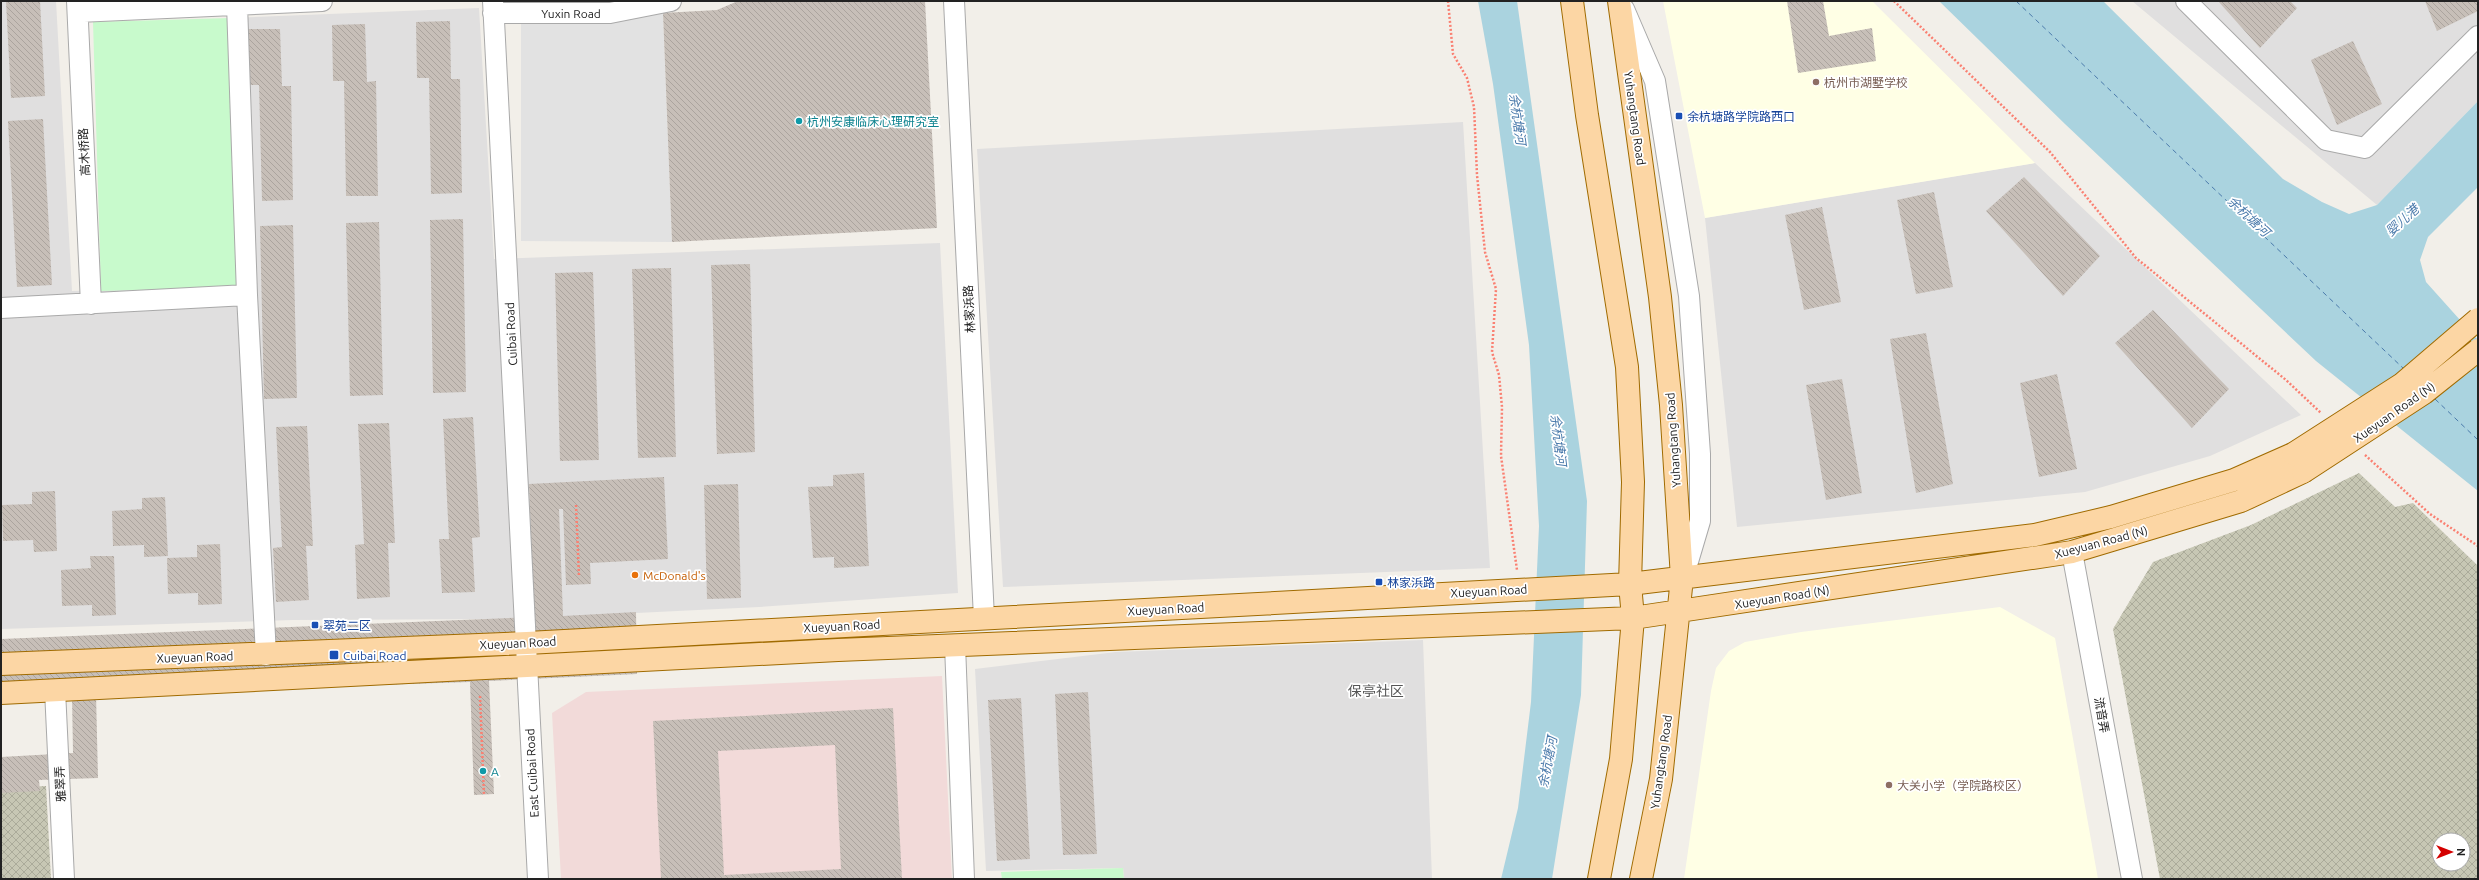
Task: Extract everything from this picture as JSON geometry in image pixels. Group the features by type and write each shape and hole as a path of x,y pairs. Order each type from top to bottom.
{"main road":[{"path":"1572,1 1587,115 1627,366 1633,482 1630,584 1633,618 1621,759 1600,879"},
{"name":"Yuhangtang Road","path":"1620,1 1660,297 1672,406 1682,578 1661,779 1641,879"},
{"name":"Xueyuan Road (N)","path":"1678,613 2072,552 2241,501 2298,463 2402,384 2478,319"},
{"name":"Xueyuan Road (N)","path":"1682,578 2035,535 2110,517 2234,480 2298,463 2424,393 2478,350"},
{"name":"Xueyuan Road","path":"1,664 266,655 527,643 984,618 1380,599 1525,589 1630,584 1682,578"},
{"name":"Xueyuan Road","path":"1,693 526,668 955,645 1633,618 1678,613"}],"street":[{"path":"78,7 322,1"},
{"name":"Yuxin Road","path":"493,7 610,13 671,1"},
{"name":"林家浜路","path":"954,1 984,618"},
{"path":"1620,1 1655,81 1689,296 1700,454 1700,521 1682,578"},
{"path":"2186,1 2326,140 2365,148 2478,36"},
{"path":"237,4 247,295 266,655"},
{"name":"高木桥路","path":"78,7 91,304"},
{"name":"Cuibai Road","path":"493,7 527,643 526,668"},
{"path":"1,308 247,295"},
{"name":"流音弄","path":"2072,552 2132,879"},
{"path":"955,645 964,879"},
{"name":"East Cuibai Road","path":"526,668 538,879"},
{"name":"雅翠弄","path":"56,690 64,879"}],"path":[{"path":"1448,1 1453,54 1467,78 1474,107 1477,175 1485,252 1496,289 1492,352 1500,387 1501,456 1505,492 1512,522 1516,568 1525,589"},
{"path":"1894,1 2050,152 2136,258 2286,380 2326,418"},
{"path":"2361,450 2430,514 2478,546"},
{"path":"576,505 578,577"},
{"path":"480,696 484,795"}],"shaded area":[{"name":"翠苑二区","path":"1,1 56,1 72,291 237,287 230,18 479,8 494,259 940,243 958,593 759,607 514,619 293,620 1,629"},
{"path":"529,1 617,1 601,4"},
{"name":"杭州市湖墅学校","path":"1663,1 1872,1 2035,163 1705,218"},
{"path":"2132,1 2478,1 2478,101 2377,205"},
{"path":"663,13 672,242 521,241 521,21 603,23"},
{"path":"1463,122 1490,568 1003,587 977,149"},
{"path":"2035,163 2301,415 2210,456 2085,492 1737,527 1705,218"},
{"path":"2359,473 2395,507 2413,503 2478,566 2478,879 2160,879 2113,629 2153,562 2251,525"},
{"name":"大关小学（学院路校区）","path":"2000,607 2055,638 2098,879 1684,879 1711,691 1716,668 1729,651 1745,642 1801,632"},
{"path":"1423,640 1432,879 1124,879 1123,868 986,871 975,669 1116,652"},
{"path":"942,676 952,879 561,879 552,713 586,692"},
{"path":"1,777 4,788 46,786 51,879 1,879"}],"green space":[{"path":"230,18 238,287 101,291 93,22"},
{"path":"1123,868 1124,879 1002,879 1001,872"}],"water":[{"name":"余杭塘河","path":"1478,1 1517,1 1587,501 1581,695 1552,879 1501,879 1518,808 1531,702 1539,526 1529,345 1493,84"},
{"path":"1939,1 2103,1 2283,179 2322,202 2349,214 2377,205 2478,101 2478,187 2428,237 2420,260 2426,282 2478,340 2478,491 2316,361 2065,124"}],"building":[{"path":"6,1 40,1 45,96 11,98"},
{"name":"杭州安康临床心理研究室","path":"738,1 925,1 937,228 672,242 663,13 717,10"},
{"path":"1787,1 1823,1 1829,36 1872,28 1876,61 1798,73"},
{"path":"2218,1 2290,1 2297,8 2260,48"},
{"path":"2425,1 2478,1 2478,11 2437,31"},
{"path":"450,21 451,79 460,79 462,193 431,194 429,78 417,78 416,22"},
{"path":"365,24 367,82 376,81 378,196 346,196 344,81 333,81 332,25"},
{"path":"247,29 280,29 282,86 291,86 293,200 262,201 259,85 248,85"},
{"path":"2353,41 2382,104 2337,125 2311,60"},
{"path":"43,119 52,285 17,287 8,121"},
{"path":"2024,177 2100,256 2063,296 1986,211"},
{"path":"1934,192 1953,287 1916,294 1897,200"},
{"path":"1822,207 1841,302 1804,310 1785,215"},
{"path":"463,219 466,392 433,393 430,220"},
{"path":"379,222 383,395 350,396 346,223"},
{"path":"293,225 297,398 264,399 260,226"},
{"path":"750,264 755,452 717,454 711,265"},
{"path":"671,268 676,457 638,458 632,269"},
{"path":"593,272 599,460 560,461 555,273"},
{"path":"2153,310 2229,389 2192,428 2115,343"},
{"path":"1926,333 1953,484 1916,493 1890,339"},
{"path":"2057,374 2077,469 2039,477 2020,383"},
{"path":"1842,379 1862,493 1826,500 1806,385"},
{"path":"473,417 480,537 472,538 475,592 442,593 439,539 449,539 443,419"},
{"path":"389,423 395,543 388,543 390,597 357,599 355,545 364,544 358,424"},
{"path":"307,426 313,546 306,546 309,600 276,602 273,548 282,547 276,427"},
{"path":"864,473 869,566 834,568 834,557 813,558 808,487 833,486 833,475"},
{"name":"Cuibai Road","path":"664,477 668,559 590,563 591,584 566,585 563,509 559,509 563,616 636,612 637,674 489,681 494,794 474,795 470,682 96,694 98,778 39,780 40,791 1,793 1,757 73,753 72,695 1,698 1,639 534,617 529,484"},
{"path":"738,484 741,598 707,599 704,485"},
{"path":"55,491 57,551 34,552 33,540 3,541 2,505 32,504 32,492"},
{"path":"165,497 168,556 144,557 144,545 113,546 112,511 142,509 142,498"},
{"path":"220,544 222,604 198,605 198,593 168,594 167,558 197,557 197,545"},
{"path":"90,556 114,556 116,615 92,616 92,605 62,606 61,570 91,568"},
{"path":"1088,692 1097,854 1063,855 1055,694"},
{"path":"1021,698 1030,859 997,861 988,700"},
{"path":"893,708 902,879 661,879 653,721","holes":["835,745 841,869 724,875 718,751"]}],"ferry route":[{"path":"2016,1 2404,369"},
{"path":"2435,399 2478,440"}],"place":[{"name":"杭州市湖墅学校","path":"1816,82"},
{"name":"余杭塘路学院路西口","path":"1679,116"},
{"name":"杭州安康临床心理研究室","path":"799,121"},
{"name":"McDonald's","path":"635,575"},
{"name":"林家浜路","path":"1379,582"},
{"name":"翠苑二区","path":"315,625"},
{"name":"Cuibai Road","path":"334,655"},
{"name":"A","path":"483,771"},
{"name":"大关小学（学院路校区）","path":"1889,785"}],"district":[{"name":"保亭社区","path":"1376,691"}],"water label":[{"name":"婴儿港","path":"2402,220"}]}
